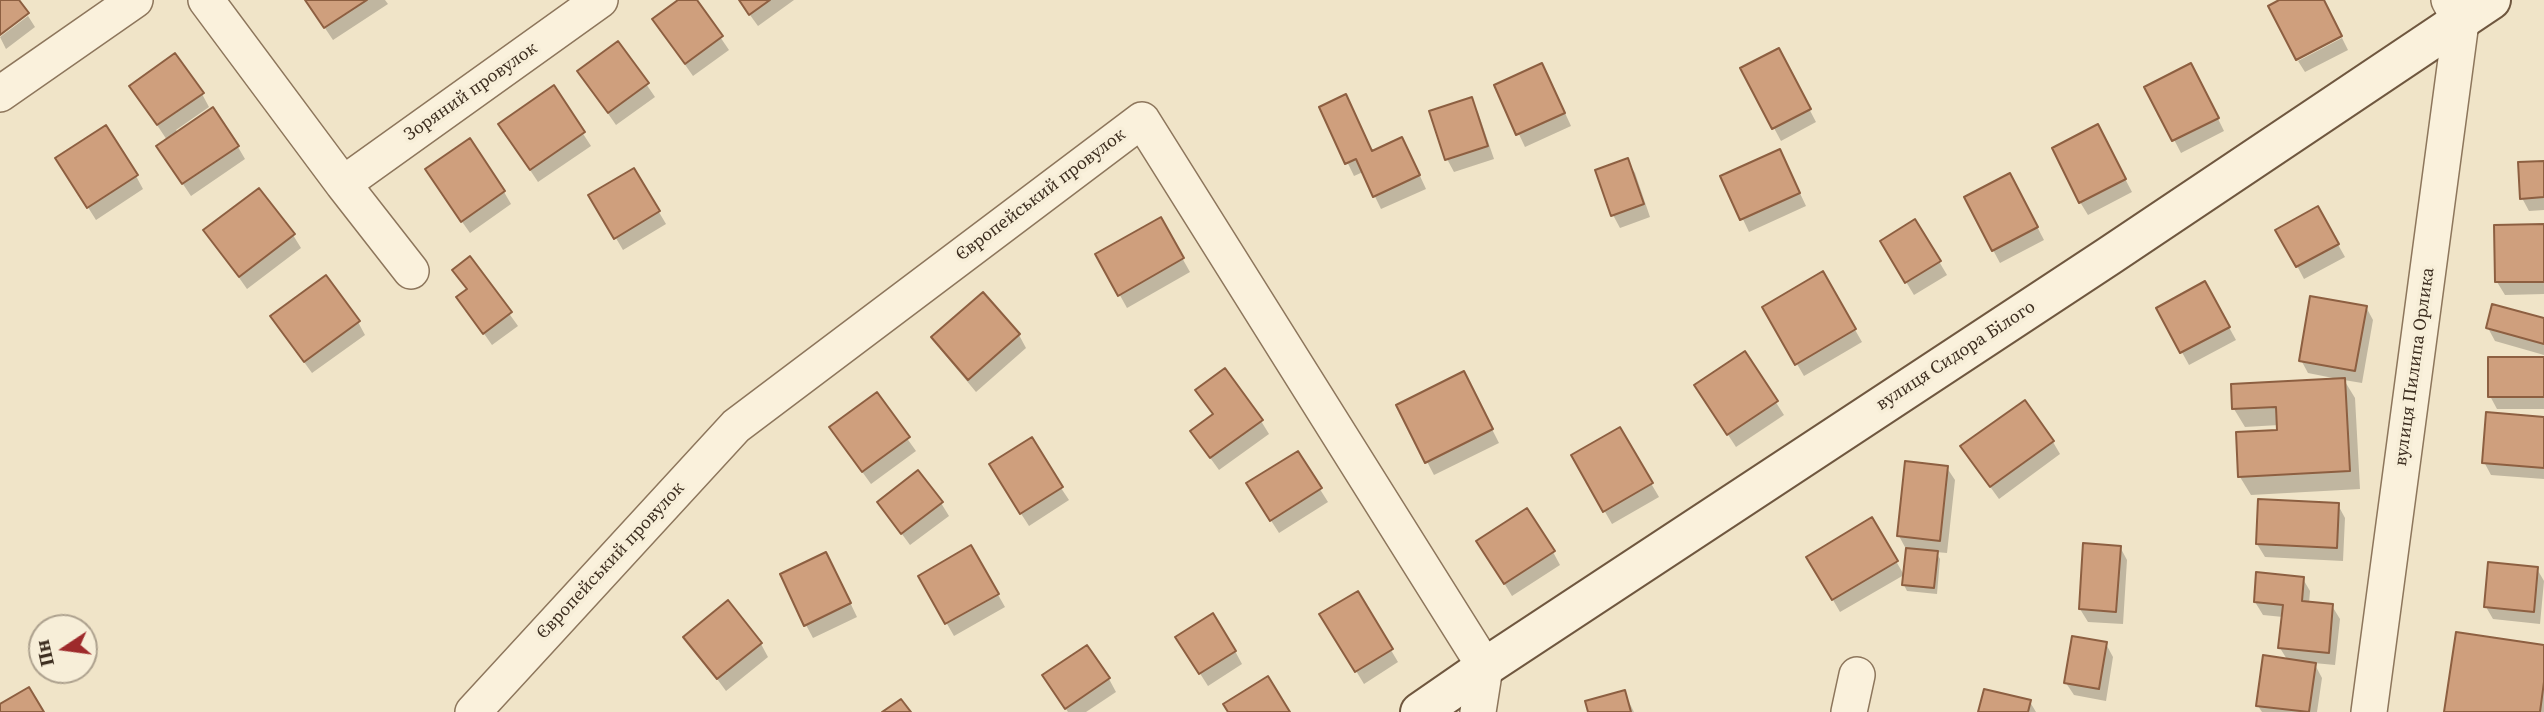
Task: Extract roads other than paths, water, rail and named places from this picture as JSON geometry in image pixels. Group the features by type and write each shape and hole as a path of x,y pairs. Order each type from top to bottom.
{"street":[{"path":"206,0 411,271"},
{"name":"Зоряний провулок","path":"343,184 600,0"},
{"name":"вулиця Сидора Білого","path":"1420,712 2455,11 2491,0"},
{"path":"0,94 133,1"},
{"name":"вулиця Пилипа Орлика","path":"2369,712 2455,11"},
{"name":"Європейський провулок","path":"473,712 736,426 1142,120 1485,667"},
{"path":"1478,712 1485,667"},
{"path":"1849,712 1857,674"}]}
